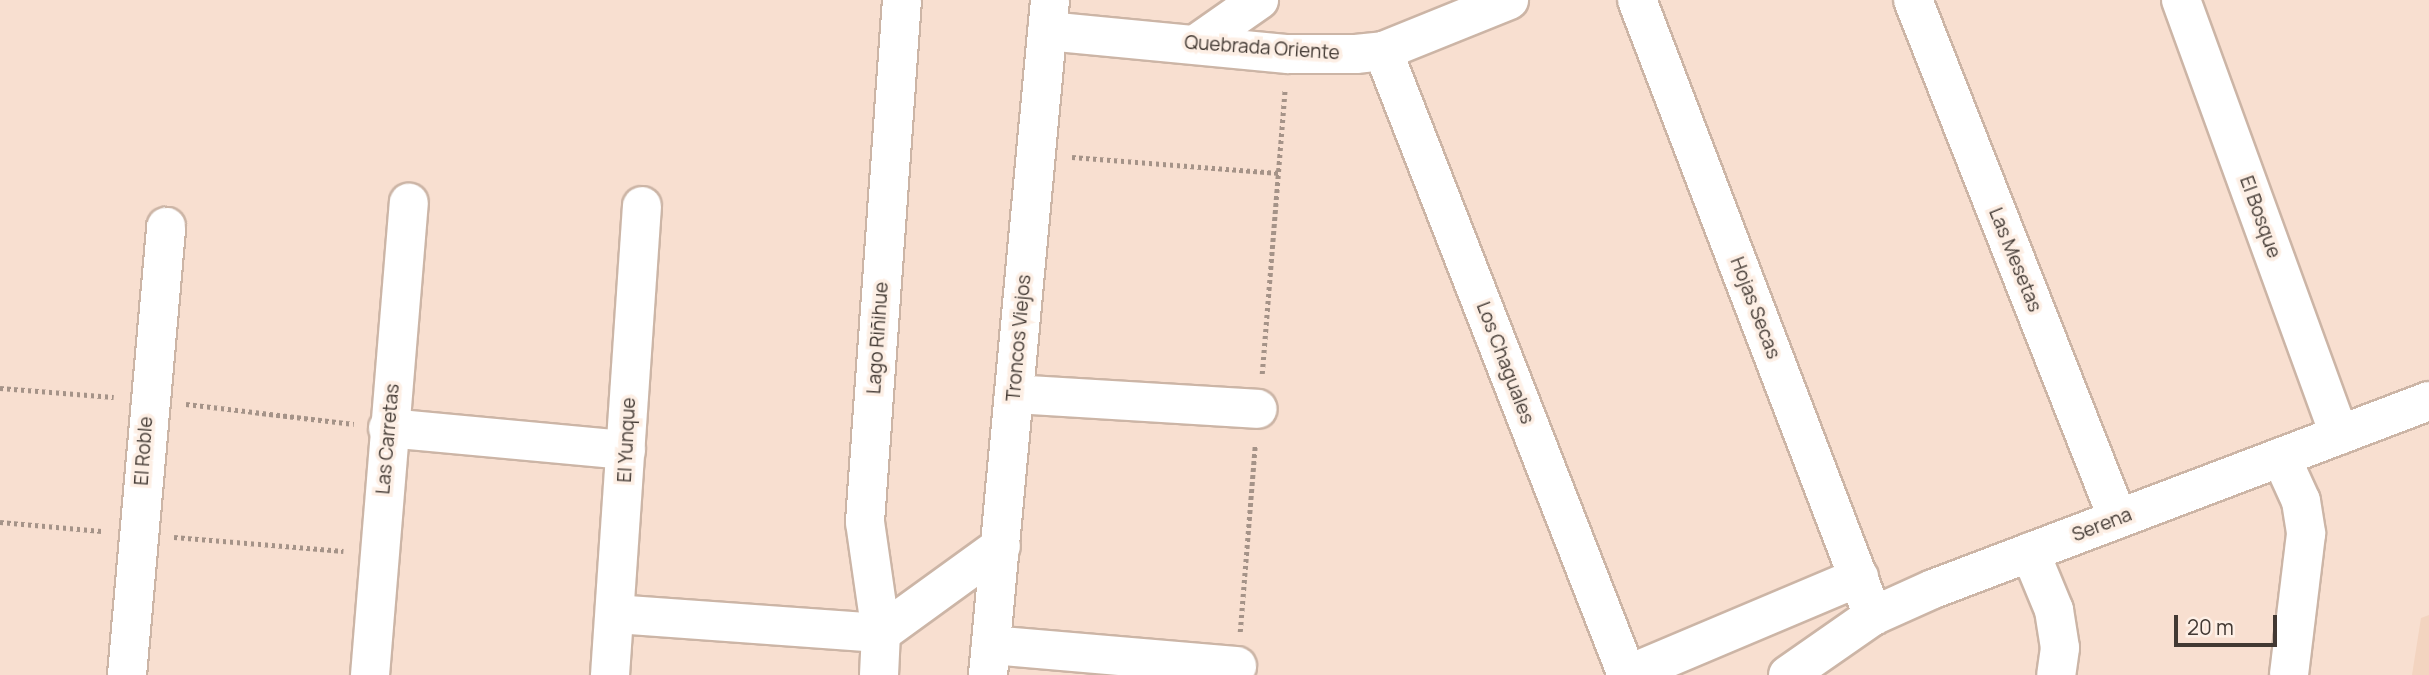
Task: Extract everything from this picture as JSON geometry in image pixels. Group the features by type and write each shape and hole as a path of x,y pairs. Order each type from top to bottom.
{"street":[{"name":"Lago Riñihue","path":"879,675 881,633 865,522 902,0"},
{"path":"1196,44 1259,0"},
{"name":"Quebrada Oriente","path":"1048,15 1196,44 1288,54 1383,51 1509,0"},
{"name":"Hojas Secas","path":"1637,0 1873,617"},
{"name":"Las Mesetas","path":"1913,0 2118,519"},
{"name":"El Bosque","path":"2181,0 2339,435"},
{"name":"Troncos Viejos","path":"990,660 1048,15"},
{"name":"Los Chaguales","path":"1383,51 1627,675"},
{"name":"Las Carretas","path":"370,675 388,428 409,203"},
{"name":"El Yunque","path":"610,675 642,206"},
{"name":"El Roble","path":"127,675 148,399 166,227"},
{"path":"1014,394 1258,409"},
{"name":"Serena","path":"1788,675 1873,617 2030,552 2429,401"},
{"path":"388,428 626,450"},
{"path":"2281,457 2301,500 2306,534 2289,675"},
{"path":"615,614 881,633 1002,546"},
{"path":"2030,552 2054,610 2060,648 2056,675"},
{"path":"1627,675 1859,577"},
{"path":"990,660 1237,666"}],"path":[{"path":"1237,666 1288,54"},
{"path":"1036,154 1280,173"},
{"path":"0,388 148,399 388,428"},
{"path":"0,522 379,554"}],"shaded area":[{"path":"2429,615 2429,675 2412,675 2421,618"}]}
